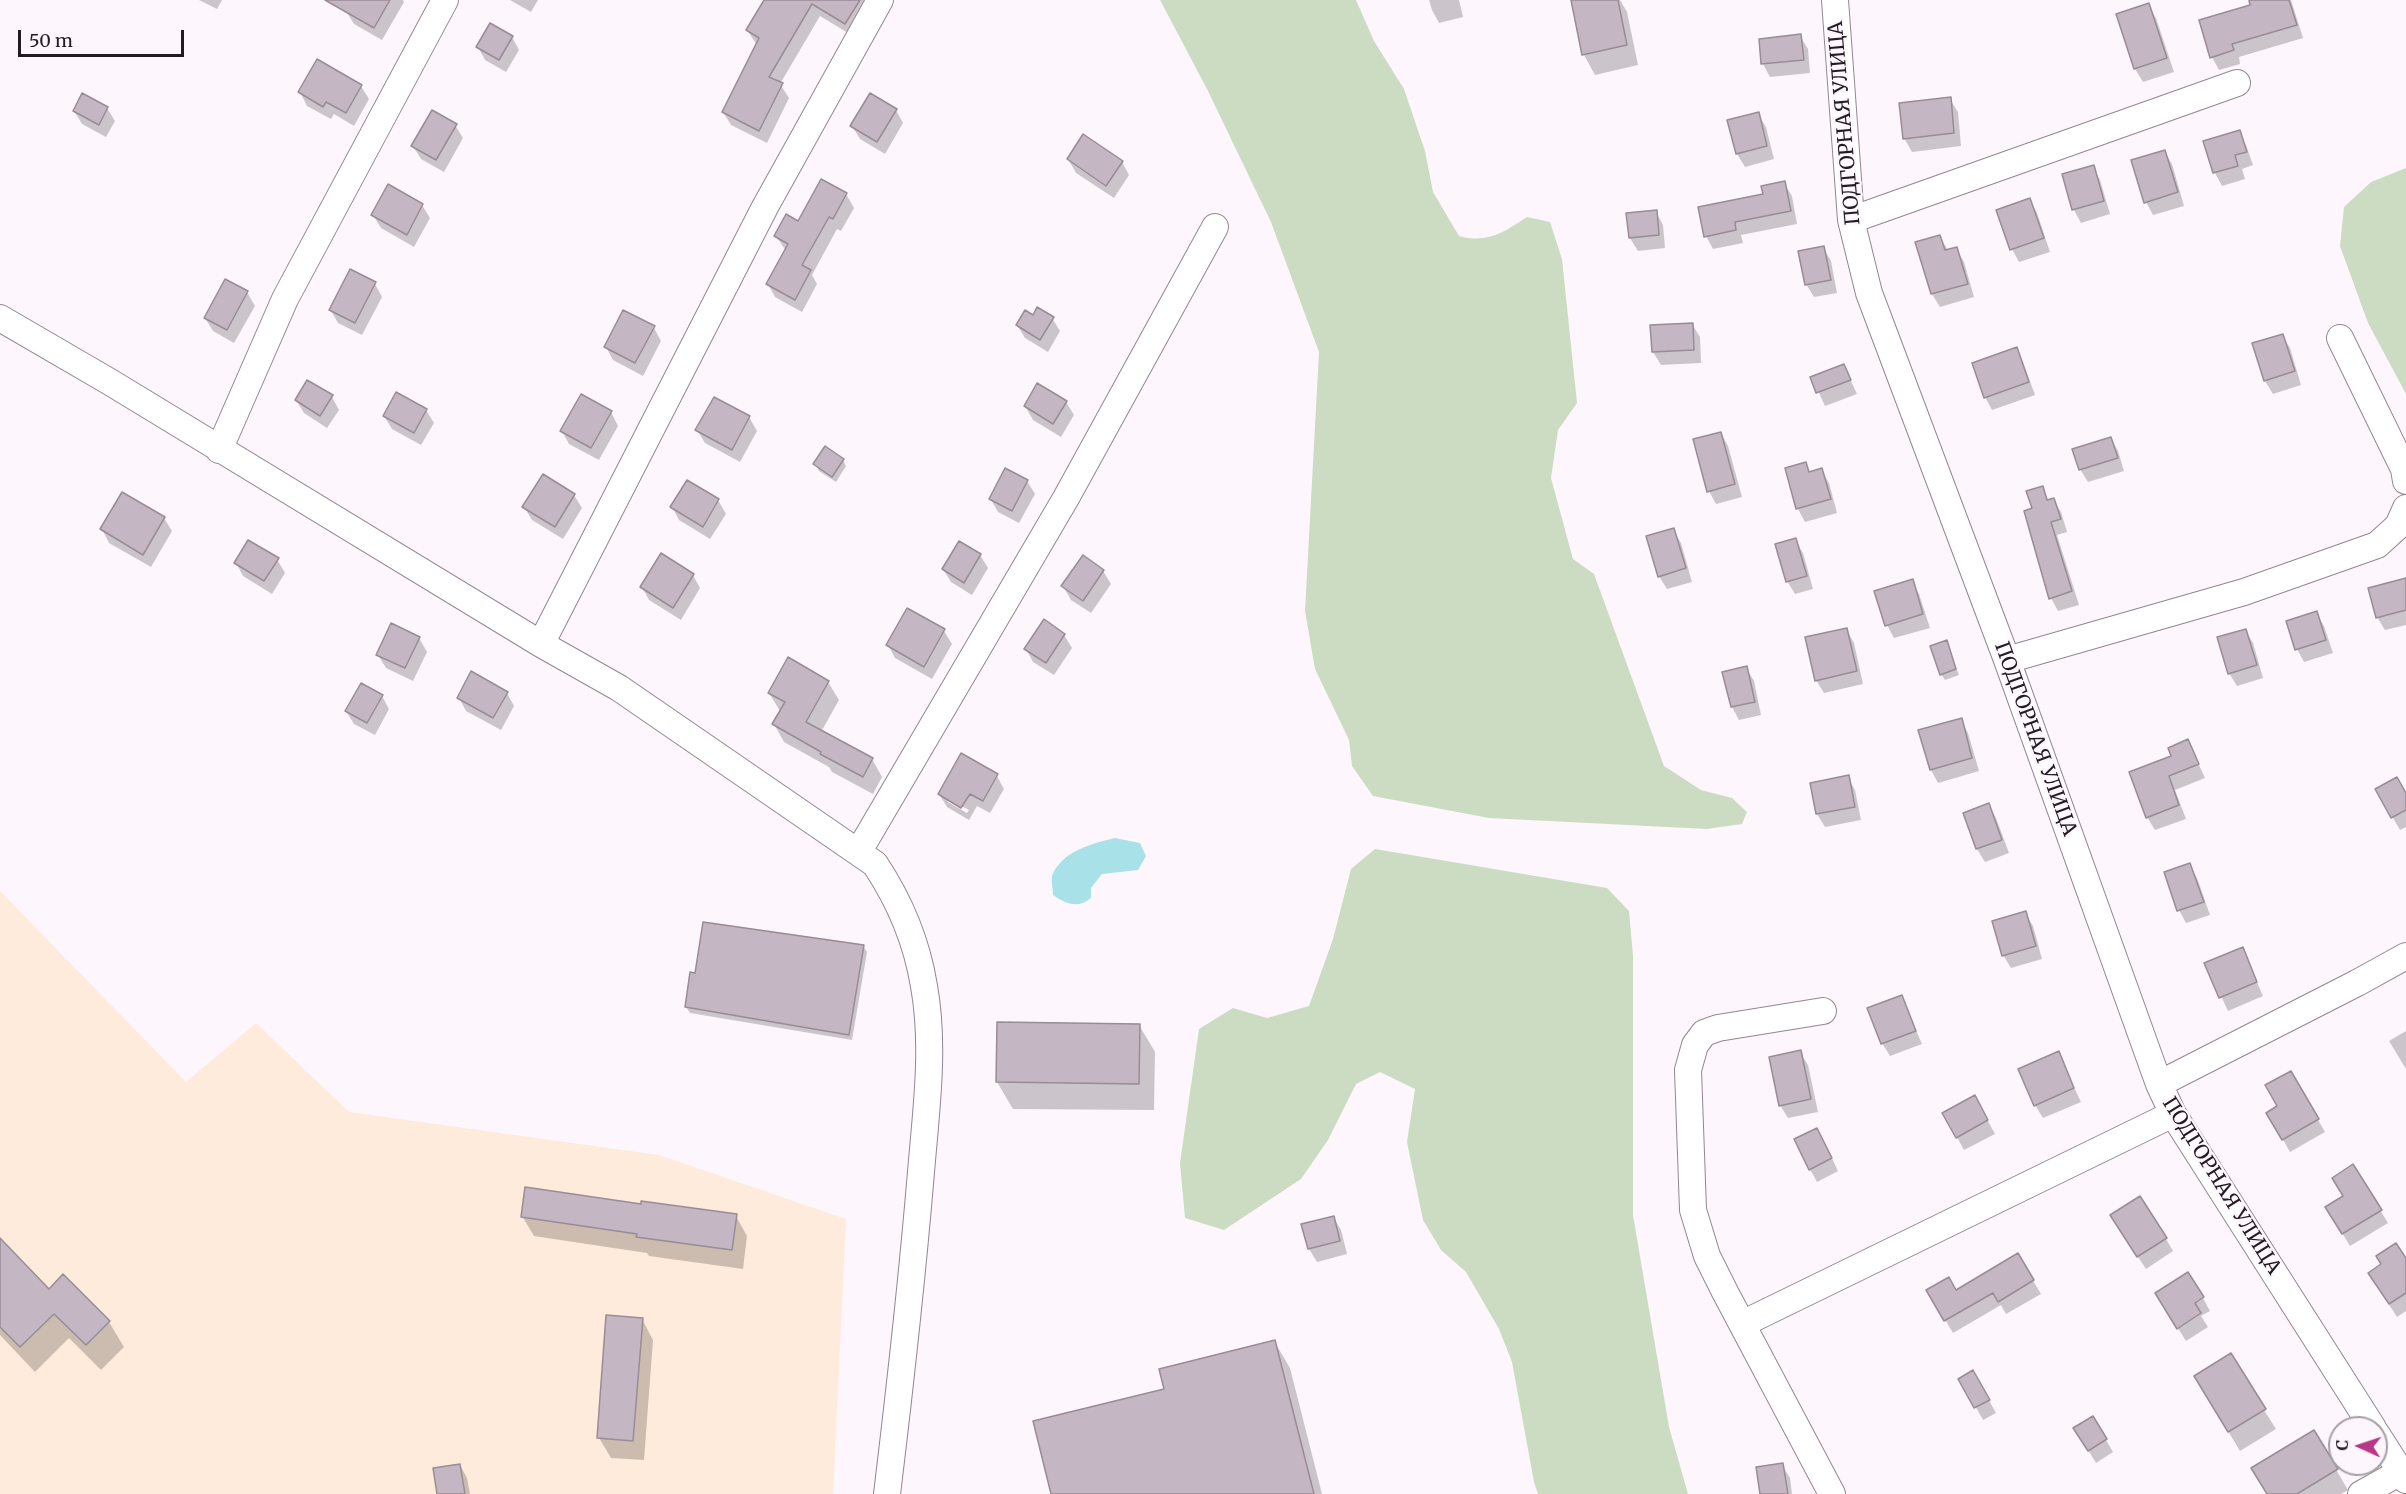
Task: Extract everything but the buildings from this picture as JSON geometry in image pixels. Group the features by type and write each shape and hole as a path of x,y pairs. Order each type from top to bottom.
{"street":[{"path":"219,450 285,299 445,0"},
{"path":"541,644 765,207 880,0"},
{"name":"ПОДГОРНАЯ УЛИЦА","path":"1834,0 1851,220 1869,293 2007,660 2159,1084 2173,1114 2365,1416"},
{"path":"1851,220 2236,83"},
{"path":"859,851 1066,498 1215,227"},
{"path":"0,318 110,382 541,644 619,688 875,864 888,884 912,938 925,987 930,1064 911,1295 887,1494"},
{"path":"2340,338 2404,469 2406,481"},
{"path":"2007,660 2244,592 2377,544 2398,526 2406,508"},
{"path":"2159,1084 2406,956"},
{"path":"1823,1011 1718,1028 1704,1033 1695,1046 1688,1070 1693,1210 1707,1256 1832,1494"},
{"path":"1742,1324 2173,1114"},
{"path":"2361,1494 2404,1474 2388,1451"}],"shaded area":[{"path":"0,891 186,1082 256,1023 349,1112 659,1155 846,1219 833,1494 0,1494"}],"green space":[{"path":"1160,0 1356,0 1374,41 1404,89 1425,151 1433,192 1459,236 1479,239 1495,235 1527,217 1550,222 1562,259 1577,403 1558,430 1551,478 1573,559 1594,574 1664,766 1701,790 1732,798 1747,812 1742,824 1707,829 1489,818 1373,796 1352,766 1349,740 1315,669 1305,611 1319,352 1271,222 1207,89"},
{"path":"2406,168 2406,394 2368,323 2340,246 2344,207 2371,182"},
{"path":"1375,849 1607,888 1629,911 1633,956 1633,1215 1669,1427 1688,1494 1538,1494 1512,1362 1499,1329 1466,1272 1441,1250 1423,1220 1407,1142 1415,1089 1380,1072 1356,1084 1328,1140 1301,1179 1224,1230 1185,1218 1180,1163 1199,1029 1233,1008 1267,1018 1309,1006 1333,939 1351,869"}],"water":[{"path":"1115,838 1140,843 1146,856 1138,870 1102,874 1091,888 1091,898 1081,903 1067,903 1053,895 1052,876 1056,867 1063,860 1079,850"}]}
